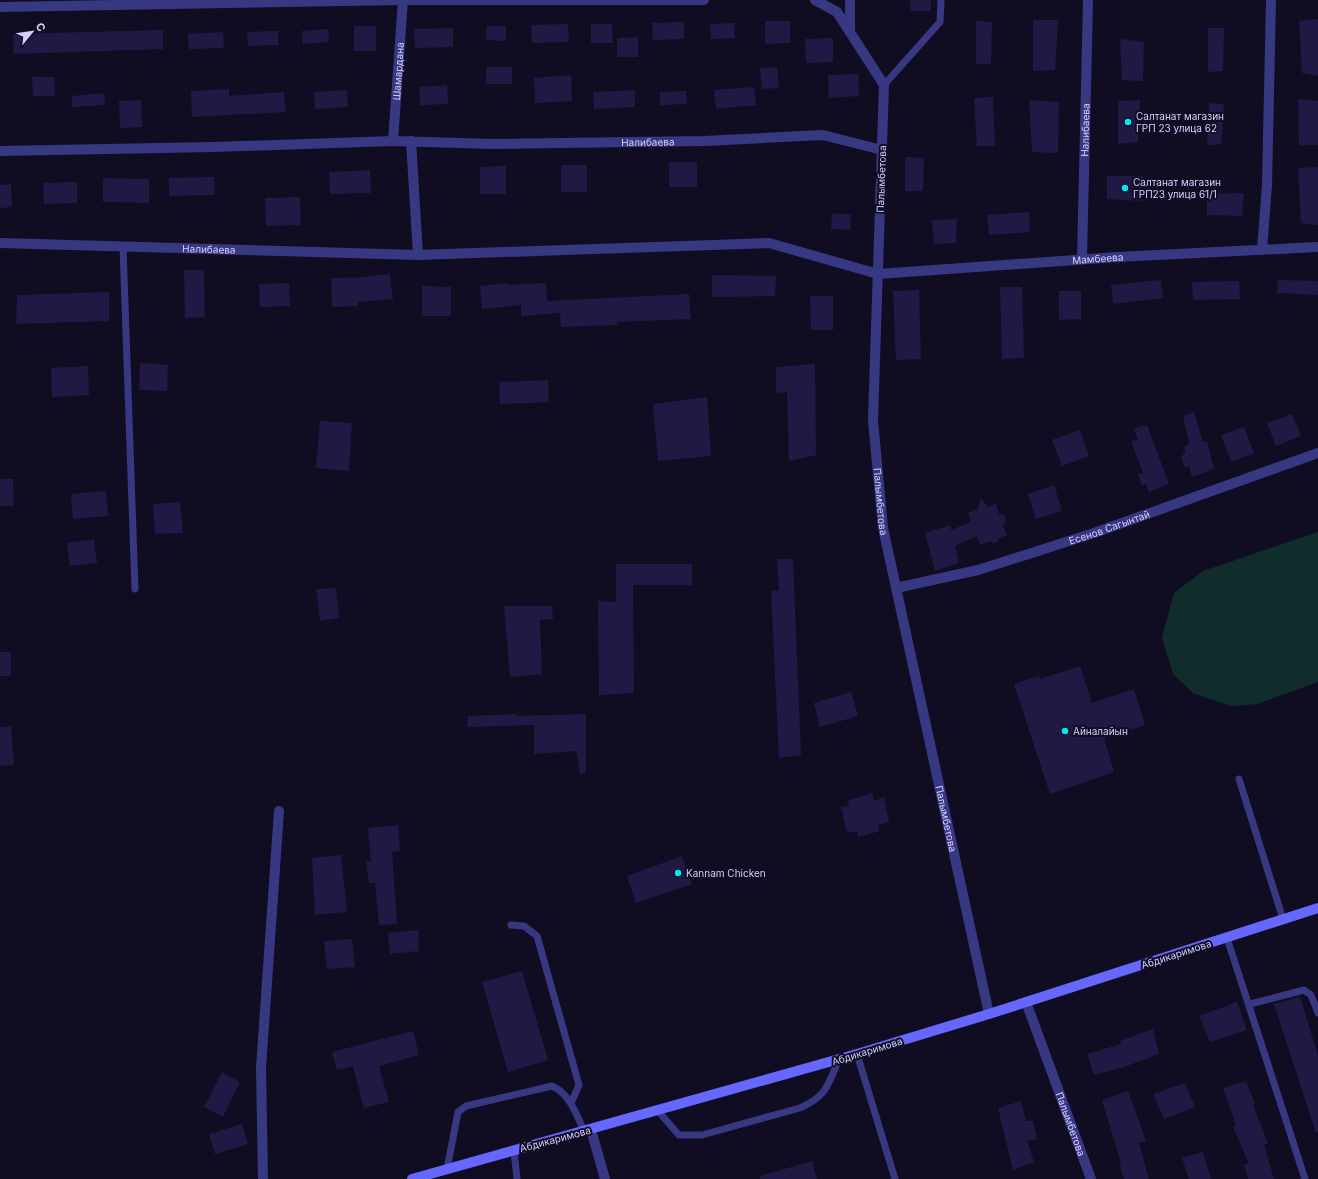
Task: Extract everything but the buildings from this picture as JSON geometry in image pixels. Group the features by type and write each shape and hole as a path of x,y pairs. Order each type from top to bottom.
{"main road":[{"name":"Абдикаримова","path":"423,1177 857,1054 989,1014 1318,908"}],"street":[{"path":"0,7 403,0 704,0"},
{"name":"Шамардана","path":"393,141 403,0"},
{"path":"815,0 837,12 884,85"},
{"path":"850,0 850,32"},
{"name":"Налибаева","path":"1082,259 1088,0"},
{"path":"1262,250 1267,185 1272,0"},
{"name":"Палымбетова","path":"884,85 873,420 883,528 989,1014"},
{"name":"Налибаева","path":"0,151 214,148 393,141 508,144 705,141 823,135 882,150"},
{"path":"411,141 418,255"},
{"name":"Налибаева","path":"0,242 418,255 769,244 878,274"},
{"name":"Мамбеева","path":"878,274 1082,259 1318,247"},
{"name":"Есенов Сагынтай","path":"896,588 978,570 1094,533 1318,453"},
{"path":"263,1179 261,1068 279,811"},
{"name":"Палымбетова","path":"1026,1002 1091,1179"},
{"path":"587,1130 605,1179"}],"lane":[{"path":"884,85 940,22 941,0"},
{"path":"123,247 136,589"},
{"path":"1239,780 1284,919"},
{"path":"511,925 524,926 537,936 579,1085 571,1103"},
{"path":"1227,938 1250,1004 1306,1179"},
{"path":"1250,1004 1304,990 1311,995 1318,1013"},
{"path":"857,1054 896,1179"},
{"path":"658,1111 679,1135 702,1135 800,1108 816,1101 826,1090 839,1059"},
{"path":"448,1169 458,1112 466,1106 552,1086 559,1089 571,1103 587,1130"},
{"path":"514,1150 517,1179"}],"green space":[{"path":"1318,532 1318,682 1257,704 1231,706 1193,693 1173,674 1162,638 1174,593 1203,571"}],"place":[{"name":"Салтанат магазин ГРП 23 улица 62","path":"1128,122"},
{"name":"Салтанат магазин ГРП23 улица 61/1","path":"1125,188"},
{"name":"Айналайын","path":"1065,731"},
{"name":"Kannam Chicken","path":"678,873"}]}
